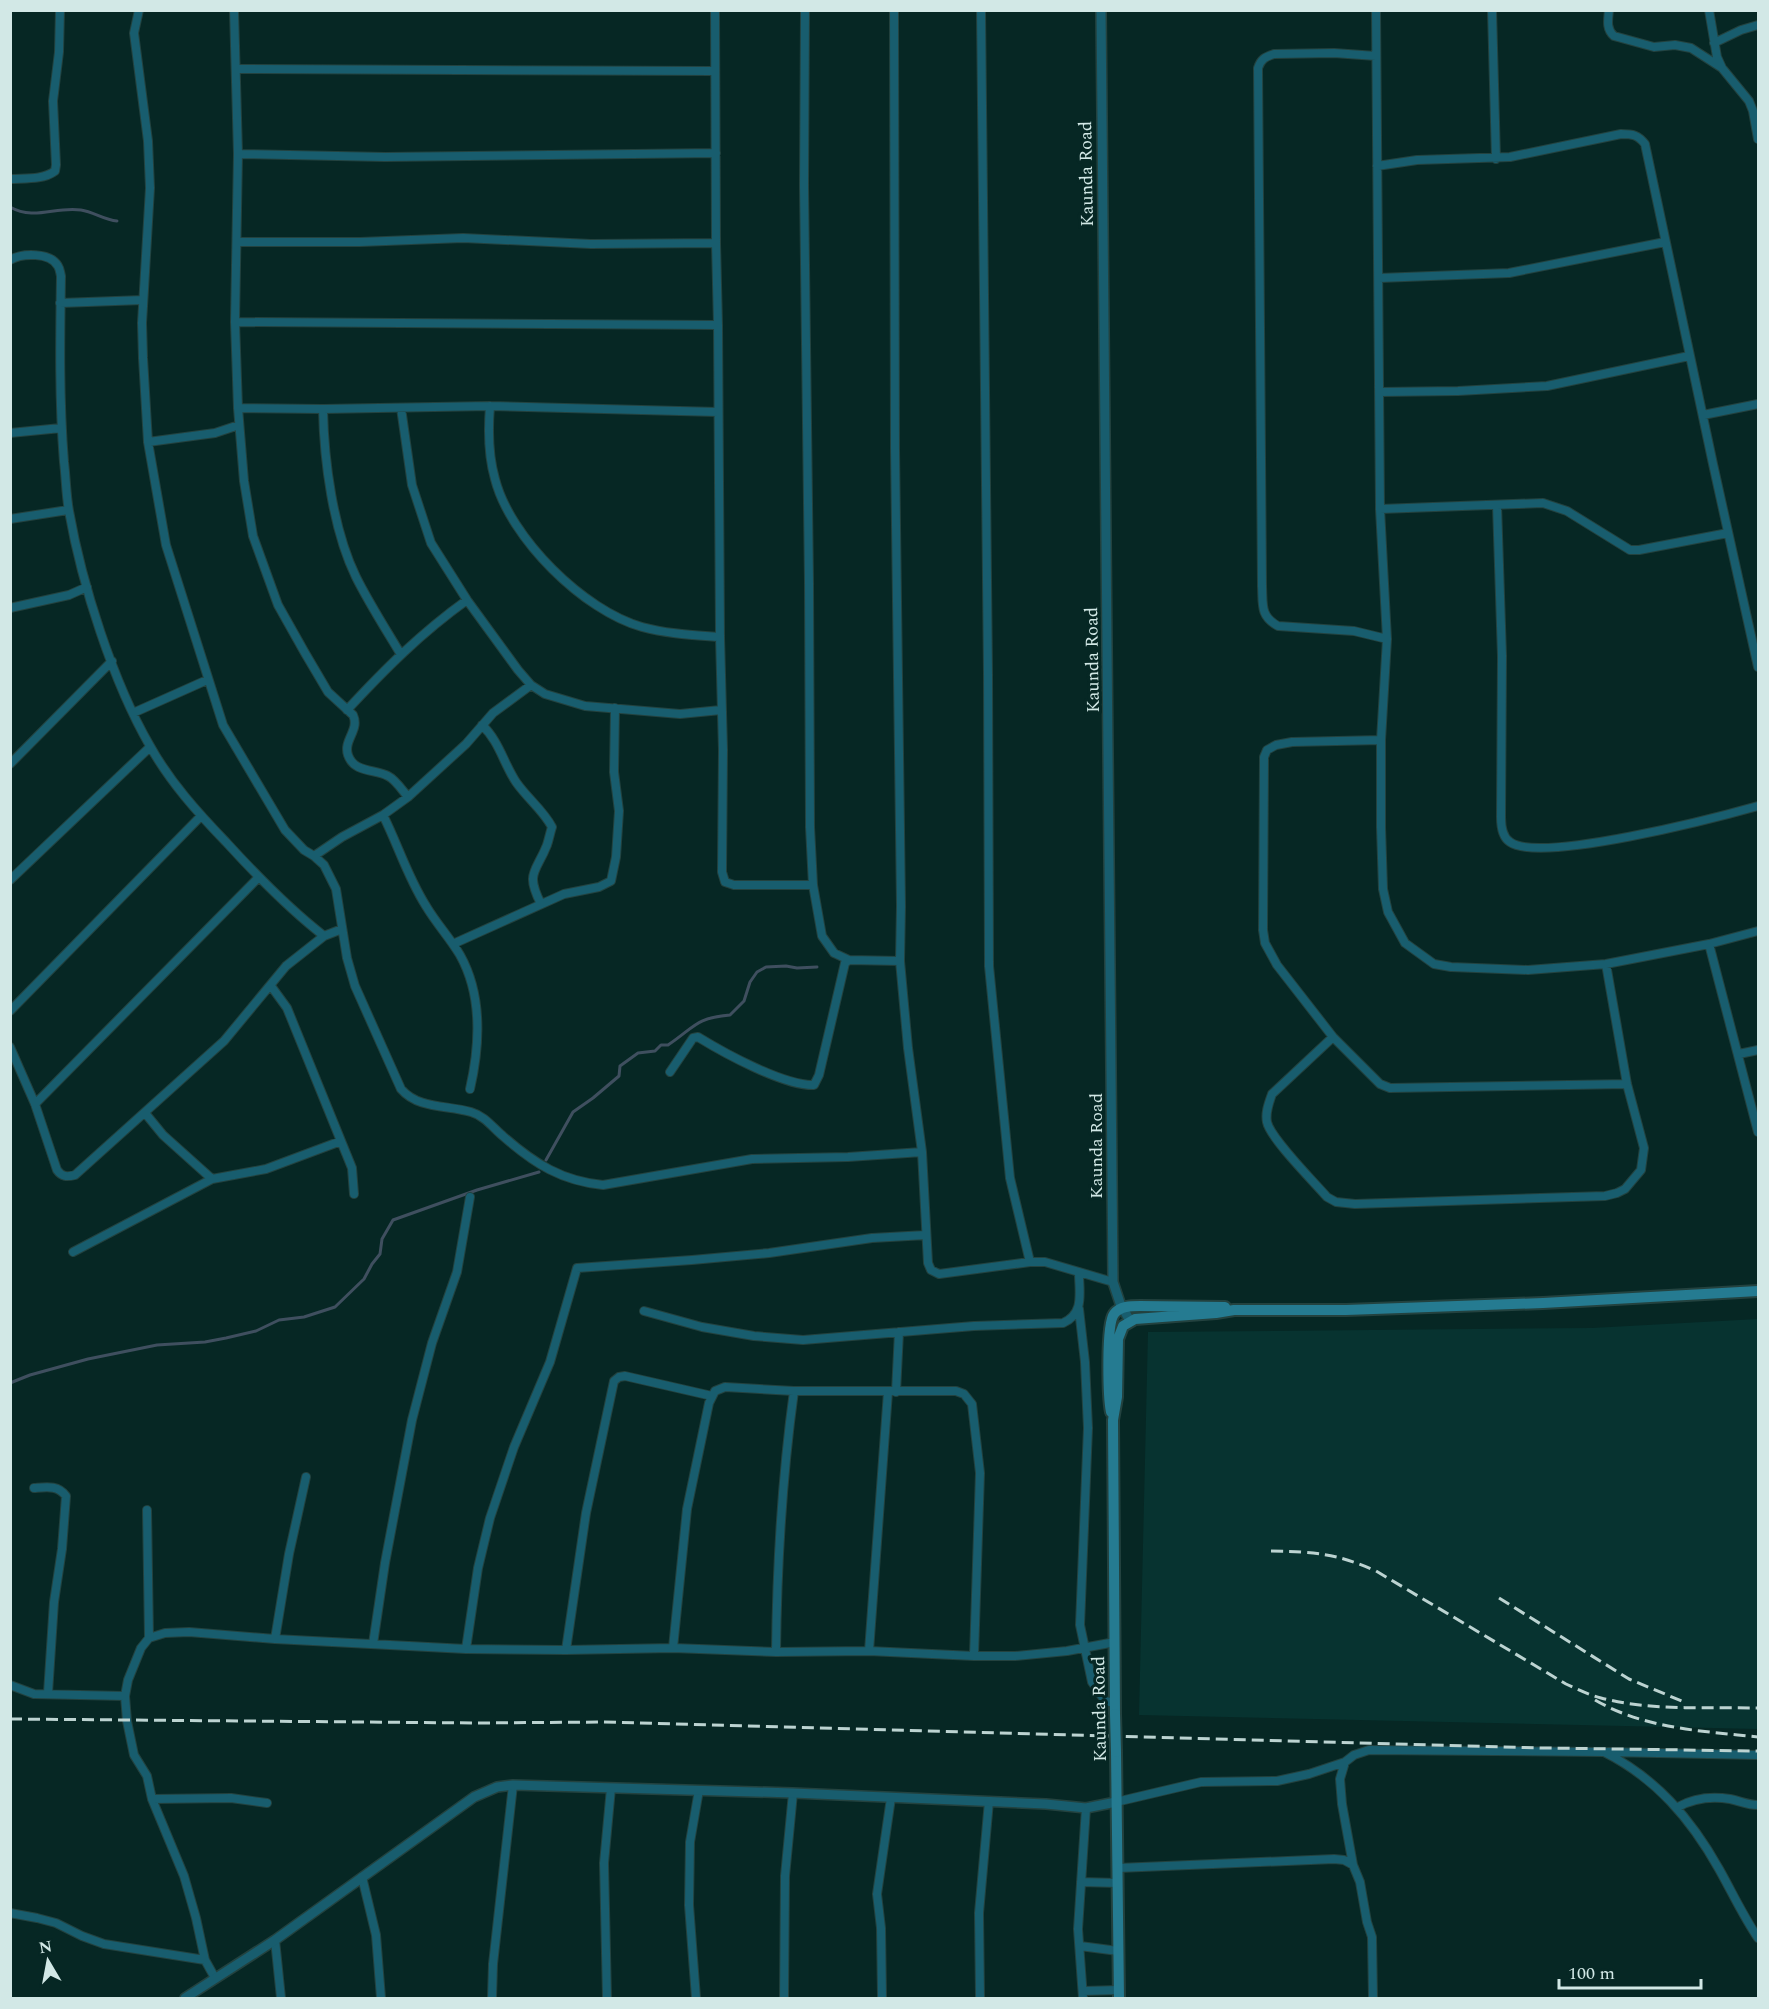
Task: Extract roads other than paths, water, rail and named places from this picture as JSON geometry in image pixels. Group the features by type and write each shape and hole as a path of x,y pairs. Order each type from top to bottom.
{"main road":[{"path":"1130,1321 1234,1310 1347,1310 1531,1304 1758,1291"},
{"path":"1122,1308 1205,1306 1226,1307 1234,1310"},
{"name":"Kaunda Road","path":"1119,1994 1113,1420 1109,1397 1110,1325 1114,1315 1122,1308"},
{"name":"Kaunda Road","path":"1113,1420 1117,1397 1118,1339 1123,1326 1130,1321"}],"street":[{"path":"10,179 34,178 55,171 53,101 59,52 60,10"},
{"path":"139,10 134,33 148,141 150,188 143,300 143,358 148,442 166,545 223,725 285,830 303,850 324,865 336,889 354,986 398,1083 408,1097 420,1102 471,1112 482,1117 504,1138 539,1163 564,1178 581,1183 603,1185 752,1160 922,1152"},
{"path":"234,10 238,154 235,322 238,408 247,503 253,536 278,605 304,653 328,692 353,715 356,726 346,745 348,757 354,765 360,768 389,776 408,797"},
{"path":"715,10 723,750 722,872 725,882 734,885 813,885"},
{"path":"805,10 804,185 810,583 810,826 813,885 822,936 834,953 849,960 900,962"},
{"path":"894,10 900,962 908,1048 922,1152 929,1267 935,1273 1046,1262 1113,1282"},
{"path":"981,10 988,674 988,966 1010,1178 1030,1262"},
{"name":"Kaunda Road","path":"1101,10 1113,1282 1122,1308 1130,1321"},
{"path":"1376,10 1380,509 1387,639 1381,740 1383,889 1388,912 1405,943 1434,964 1451,967 1528,970 1606,963 1709,944 1758,931"},
{"path":"1492,10 1496,159"},
{"path":"1609,10 1608,27 1614,36 1654,47 1675,45 1691,48 1722,68 1749,100 1758,139"},
{"path":"1709,10 1714,42 1722,68"},
{"path":"1714,42 1758,25"},
{"path":"1376,56 1334,53 1274,54 1260,61 1258,68 1262,586 1264,614 1269,621 1278,626 1354,631 1387,639"},
{"path":"236,69 714,70"},
{"path":"1377,166 1417,160 1496,159 1621,134 1639,137 1645,144 1758,667"},
{"path":"238,154 385,157 716,153"},
{"path":"237,242 360,242 463,238 591,244 716,243"},
{"path":"1379,278 1509,273 1665,242"},
{"path":"10,260 22,255 50,259 58,265 61,276 62,428 68,510 87,587 112,661 133,713 150,747 201,816 258,878 295,913 324,936"},
{"path":"60,303 143,300"},
{"path":"235,322 718,325"},
{"path":"1379,392 1458,392 1547,386 1689,356"},
{"path":"1703,415 1758,404"},
{"path":"238,408 490,406 718,412"},
{"path":"490,406 489,449 495,481 518,530 556,573 606,610 640,627 666,633 720,637"},
{"path":"401,408 408,467 431,543 467,600 531,685 562,701 585,706 680,714 721,710"},
{"path":"322,409 323,440 328,475 343,542 355,575 400,653"},
{"path":"148,442 215,433 239,425"},
{"path":"10,433 62,428"},
{"path":"1380,509 1543,503 1567,511 1630,550 1658,547 1728,533"},
{"path":"1497,505 1502,656 1501,817 1504,836 1510,842 1529,847 1595,843 1706,820 1758,806"},
{"path":"10,519 68,510"},
{"path":"10,608 69,595 87,587"},
{"path":"346,710 400,653 467,600"},
{"path":"10,764 112,661"},
{"path":"133,713 207,680"},
{"path":"314,856 342,837 383,815 408,797 466,744 493,713 531,685"},
{"path":"453,944 564,894 599,887 611,881 619,811 614,772 615,708"},
{"path":"482,725 493,737 509,770 523,791 548,819 552,827 547,846 533,871 534,889 541,904"},
{"path":"1381,740 1276,745 1267,750 1263,757 1265,943 1277,965 1333,1036 1380,1084 1390,1088 1627,1084"},
{"path":"10,880 150,747"},
{"path":"383,815 418,892 453,944 471,982 478,1017 477,1061 470,1089"},
{"path":"10,1011 201,816"},
{"path":"35,1104 258,878"},
{"path":"10,1047 35,1104 57,1170 60,1175 66,1177 75,1175 224,1041 286,966 324,936 342,929"},
{"path":"1709,944 1758,1132"},
{"path":"670,1072 693,1038 698,1037 741,1061 793,1081 810,1085 815,1083 842,967 849,960"},
{"path":"1333,1036 1272,1094 1266,1118 1271,1134 1327,1197 1336,1202 1593,1196 1617,1193 1626,1189 1641,1170 1644,1148 1627,1084 1606,963"},
{"path":"271,986 287,1008 341,1141 351,1168 354,1194"},
{"path":"1739,1054 1758,1050"},
{"path":"144,1113 163,1135 212,1179"},
{"path":"73,1252 212,1179 266,1169 341,1141"},
{"path":"373,1644 385,1563 412,1420 432,1343 457,1272 470,1197"},
{"path":"466,1649 478,1568 490,1518 514,1447 550,1362 577,1268 769,1253 881,1237 926,1235"},
{"path":"1079,1272 1079,1309 1088,1419 1080,1625 1092,1682 1115,1709"},
{"path":"644,1311 702,1327 778,1339 802,1340 974,1326 1063,1323 1073,1318 1079,1309"},
{"path":"869,1651 899,1332"},
{"path":"566,1650 586,1513 614,1381 625,1376 712,1396"},
{"path":"673,1648 687,1509 709,1403 715,1391 725,1387 794,1391 956,1391 964,1394 972,1404 980,1473 974,1656"},
{"path":"776,1652 778,1548 786,1450 794,1391"},
{"path":"275,1639 289,1554 306,1477"},
{"path":"34,1488 56,1487 66,1496 54,1602 48,1693"},
{"path":"147,1510 149,1638"},
{"path":"215,1978 205,1960 184,1876 152,1799 147,1776 134,1755 125,1696 134,1661 149,1638 165,1633 189,1632 466,1649 673,1648 776,1652 869,1651 974,1656 1015,1656 1115,1642"},
{"path":"10,1685 34,1694 125,1696"},
{"path":"190,1997 215,1978 275,1940 474,1797 497,1787 513,1785 793,1793 1086,1808 1201,1782 1277,1780 1309,1774 1345,1762 1354,1755 1369,1750 1758,1755"},
{"path":"1605,1752 1646,1776 1656,1789 1678,1807 1695,1829 1758,1938"},
{"path":"1345,1762 1340,1779 1342,1804 1353,1865 1360,1882 1372,1937 1373,1998"},
{"path":"492,1998 513,1785"},
{"path":"607,1998 604,1863 611,1788"},
{"path":"696,1998 689,1905 690,1842 699,1790"},
{"path":"784,1998 785,1876 793,1793"},
{"path":"1678,1807 1689,1801 1706,1797 1732,1799 1747,1805 1758,1805"},
{"path":"152,1799 220,1798 267,1803"},
{"path":"882,1998 881,1928 877,1894 891,1798"},
{"path":"980,1998 979,1913 988,1802"},
{"path":"1086,1808 1078,1929 1083,1995 1119,1994"},
{"path":"1118,1868 1334,1859 1344,1860 1353,1865"},
{"path":"362,1877 376,1935 381,1998"},
{"path":"1081,1882 1118,1883"},
{"path":"10,1913 56,1923 81,1936 104,1944 205,1960"},
{"path":"275,1940 281,1998"},
{"path":"1080,1946 1118,1951"}],"waterway":[{"path":"10,207 28,213 81,210 117,221"},
{"path":"546,1160 573,1112 619,1076 620,1066 638,1053 655,1051 661,1045 668,1045 690,1028 709,1018 730,1015 744,1001 750,982 757,972 766,967 817,967"},
{"path":"10,1383 88,1359 157,1345 205,1342 226,1338 256,1331 279,1320 304,1317 335,1307 364,1279 380,1254 382,1239 393,1220 477,1190 539,1172"}],"railway":[{"path":"1271,1551 1325,1555 1349,1560 1376,1571 1566,1684 1597,1697 1659,1707 1758,1708"},
{"path":"1499,1598 1629,1679 1684,1702"},
{"path":"1595,1700 1614,1710 1654,1723 1758,1737"},
{"path":"10,1719 603,1722 1544,1748 1758,1751"}]}
